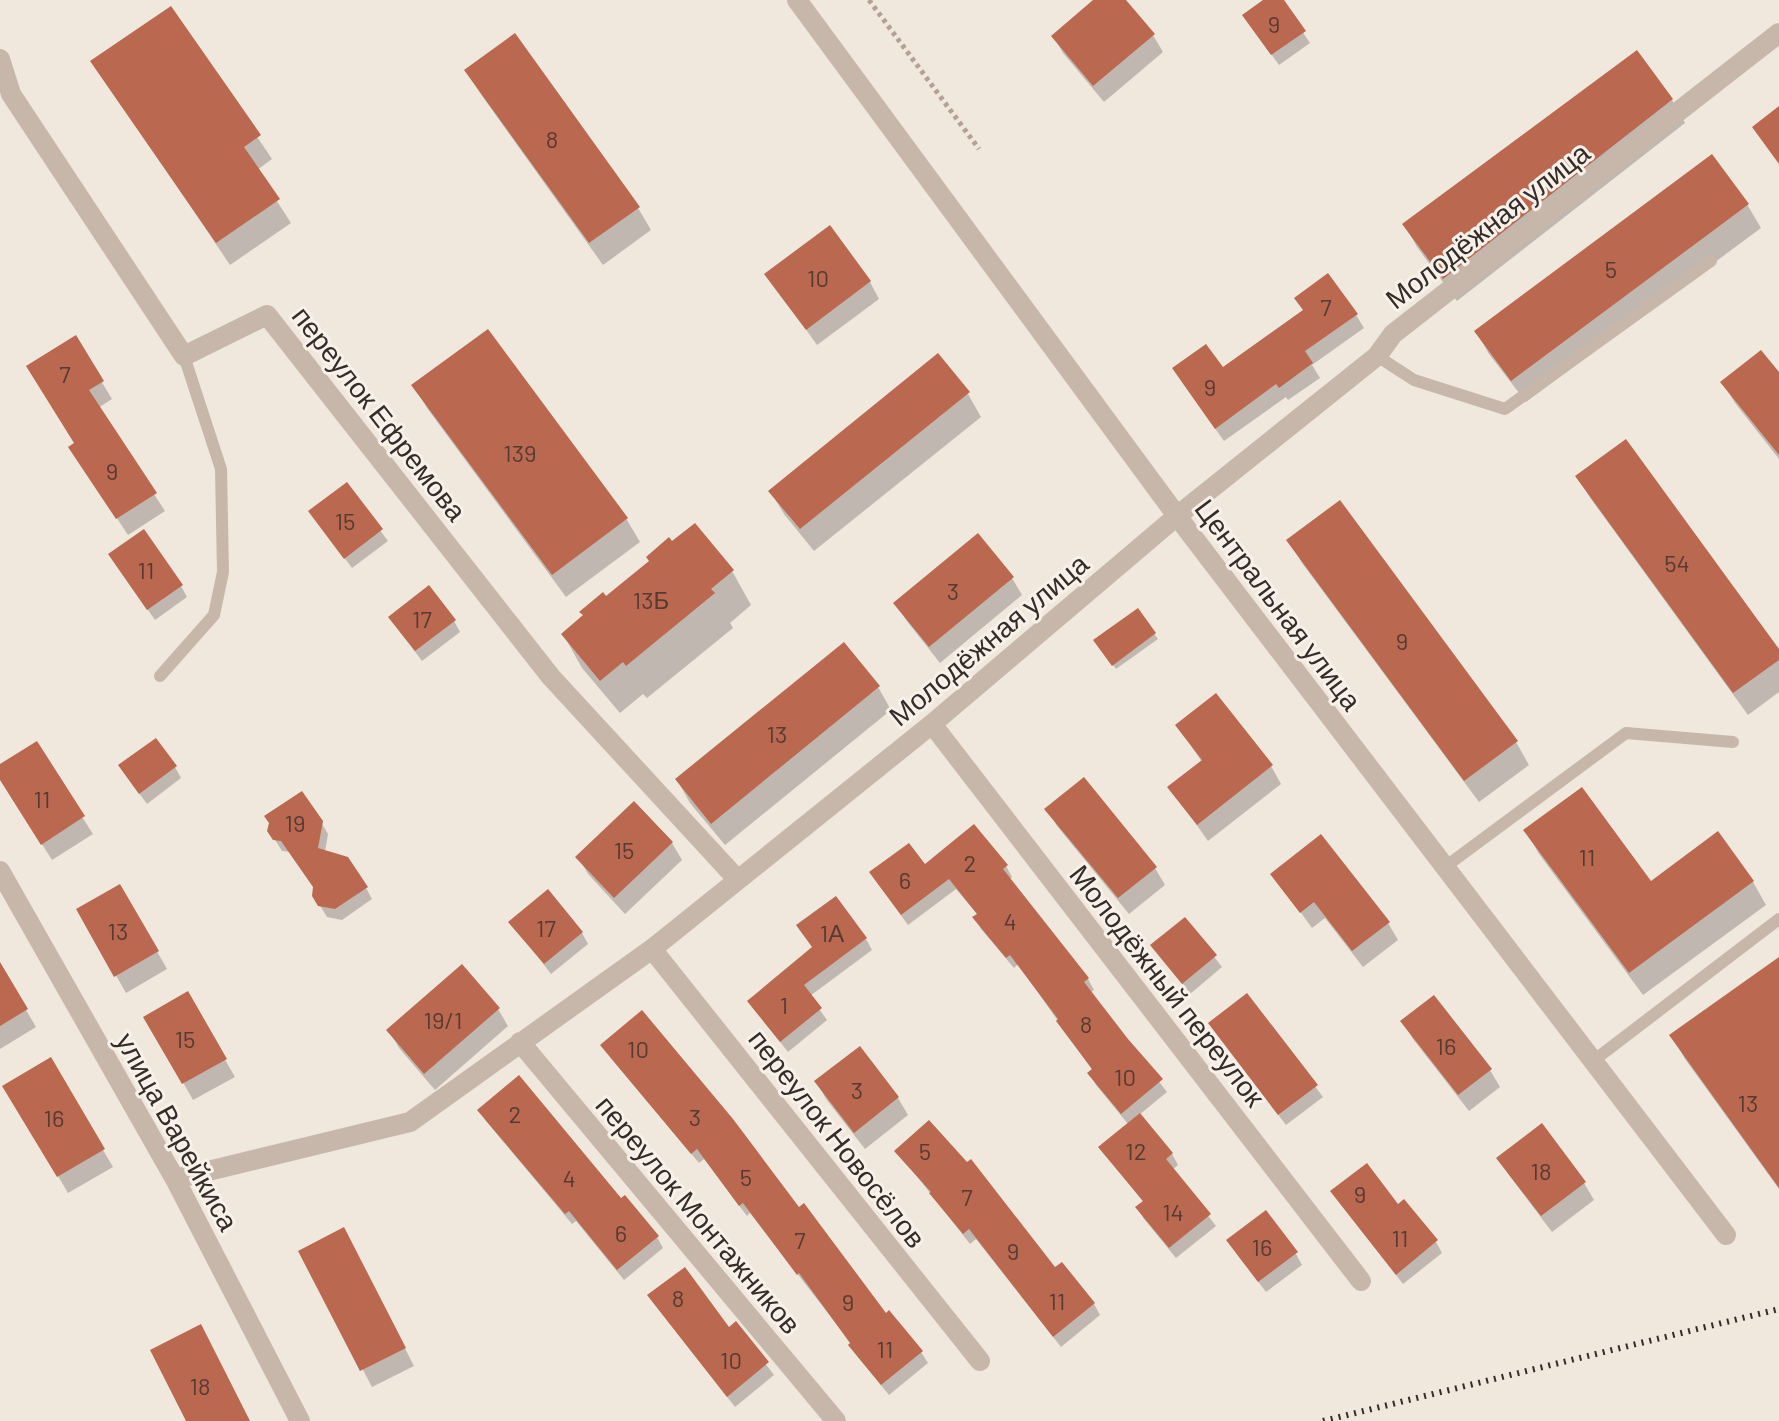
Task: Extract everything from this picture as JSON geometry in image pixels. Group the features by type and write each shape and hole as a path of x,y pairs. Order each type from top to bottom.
{"street":[{"name":"Центральная улица","path":"797,0 1177,516 1726,1235"},
{"name":"Молодёжная улица","path":"175,1179 410,1122 652,949 932,724 1177,516 1377,356 1393,334 1779,33"},
{"path":"0,59 11,94 184,356"},
{"name":"переулок Ефремова","path":"184,356 267,315 551,677 738,880"},
{"name":"Молодёжный переулок","path":"932,724 1361,1281"},
{"name":"улица Варейкиса","path":"0,871 175,1179 300,1421"},
{"name":"переулок Новосёлов","path":"652,949 980,1361"},
{"name":"переулок Монтажников","path":"520,1042 836,1421"}],"lane":[{"path":"1377,356 1414,380 1505,409 1711,261"},
{"path":"160,676 214,615 223,572 221,469 184,356"},
{"path":"1445,867 1626,733 1733,742"},
{"path":"1593,1061 1779,919"}],"path":[{"path":"869,0 979,149"}],"building":[{"path":"1093,0 1126,0 1155,34 1093,86 1051,36"},
{"path":"1263,0 1284,0 1306,31 1271,55 1242,15"},
{"path":"171,6 261,135 244,147 280,199 216,243 90,61"},
{"path":"515,33 640,207 589,243 464,70"},
{"path":"1637,50 1673,99 1443,279 1402,224"},
{"path":"1779,106 1779,164 1752,127"},
{"path":"1712,154 1749,204 1511,381 1474,331"},
{"path":"830,225 871,281 806,330 764,274"},
{"path":"1328,273 1358,314 1305,351 1313,363 1279,388 1276,384 1215,429 1172,368 1206,344 1223,367 1303,310 1294,298"},
{"path":"488,329 628,518 552,575 411,385"},
{"path":"76,335 104,381 89,390 157,493 116,519 68,447 74,443 26,366"},
{"path":"1761,350 1779,372 1779,455 1720,382"},
{"path":"938,353 970,392 800,529 768,491"},
{"path":"1626,439 1779,649 1779,660 1733,693 1575,476"},
{"path":"347,482 383,529 344,559 308,511"},
{"path":"1340,500 1518,741 1464,781 1286,540"},
{"path":"695,523 734,570 711,589 715,593 626,666 623,662 600,681 561,634 583,615 579,612 603,592 606,596 649,561 646,557 669,537 672,541"},
{"path":"144,529 183,585 147,610 108,554"},
{"path":"978,533 1014,577 929,647 893,603"},
{"path":"429,585 456,620 415,651 388,617"},
{"path":"1138,608 1156,633 1112,666 1093,640"},
{"path":"844,642 880,686 711,824 675,779"},
{"path":"1216,693 1273,765 1197,825 1167,787 1202,760 1175,725"},
{"path":"156,738 177,766 139,794 118,765"},
{"path":"37,741 85,816 41,845 0,780 0,764"},
{"path":"1084,777 1157,867 1118,898 1044,809"},
{"path":"1582,787 1651,881 1718,831 1754,881 1629,973 1523,830"},
{"path":"302,791 323,821 318,848 348,857 368,887 335,909 318,906 312,896 313,887 281,841 273,840 267,831 269,823 264,816"},
{"path":"634,801 673,842 614,898 575,857"},
{"path":"974,824 1008,865 1003,869 1089,978 1084,982 1163,1079 1121,1114 1087,1073 1092,1069 1056,1021 1058,1019 1010,955 1006,958 972,917 977,914 949,879 901,915 869,872 909,843 925,864"},
{"path":"1321,834 1390,922 1352,951 1314,902 1300,913 1270,874"},
{"path":"120,884 159,951 114,977 76,909"},
{"path":"548,889 583,932 544,964 508,922"},
{"path":"836,896 867,938 804,985 822,1008 780,1042 747,1001 812,947 796,925"},
{"path":"1185,917 1217,955 1182,984 1150,945"},
{"path":"1779,957 1779,1188 1669,1035"},
{"path":"0,962 28,1009 0,1026"},
{"path":"462,964 500,1008 424,1074 386,1030"},
{"path":"188,991 227,1059 182,1084 143,1017"},
{"path":"1247,993 1318,1085 1278,1115 1208,1023"},
{"path":"1434,995 1492,1069 1458,1095 1400,1021"},
{"path":"642,1010 733,1119 799,1207 804,1203 886,1313 889,1310 923,1351 881,1385 743,1203 739,1206 697,1149 691,1154 600,1045"},
{"path":"860,1046 899,1097 854,1133 814,1081"},
{"path":"51,1057 105,1149 57,1177 2,1086"},
{"path":"519,1075 621,1198 625,1195 659,1236 617,1270 569,1211 565,1214 477,1110"},
{"path":"1140,1113 1173,1153 1166,1159 1211,1214 1169,1248 1135,1207 1143,1201 1098,1147"},
{"path":"929,1120 967,1162 971,1159 1055,1267 1062,1262 1095,1303 1053,1337 969,1229 963,1234 894,1151"},
{"path":"1542,1123 1586,1182 1541,1216 1496,1158"},
{"path":"1367,1163 1398,1204 1404,1199 1438,1240 1396,1275 1330,1191"},
{"path":"1266,1210 1298,1252 1258,1282 1226,1240"},
{"path":"344,1227 406,1348 360,1371 298,1251"},
{"path":"685,1267 729,1327 736,1321 769,1362 727,1397 647,1295"},
{"path":"201,1324 250,1421 186,1421 150,1350"}],"railway":[{"path":"1323,1421 1779,1309"}]}
